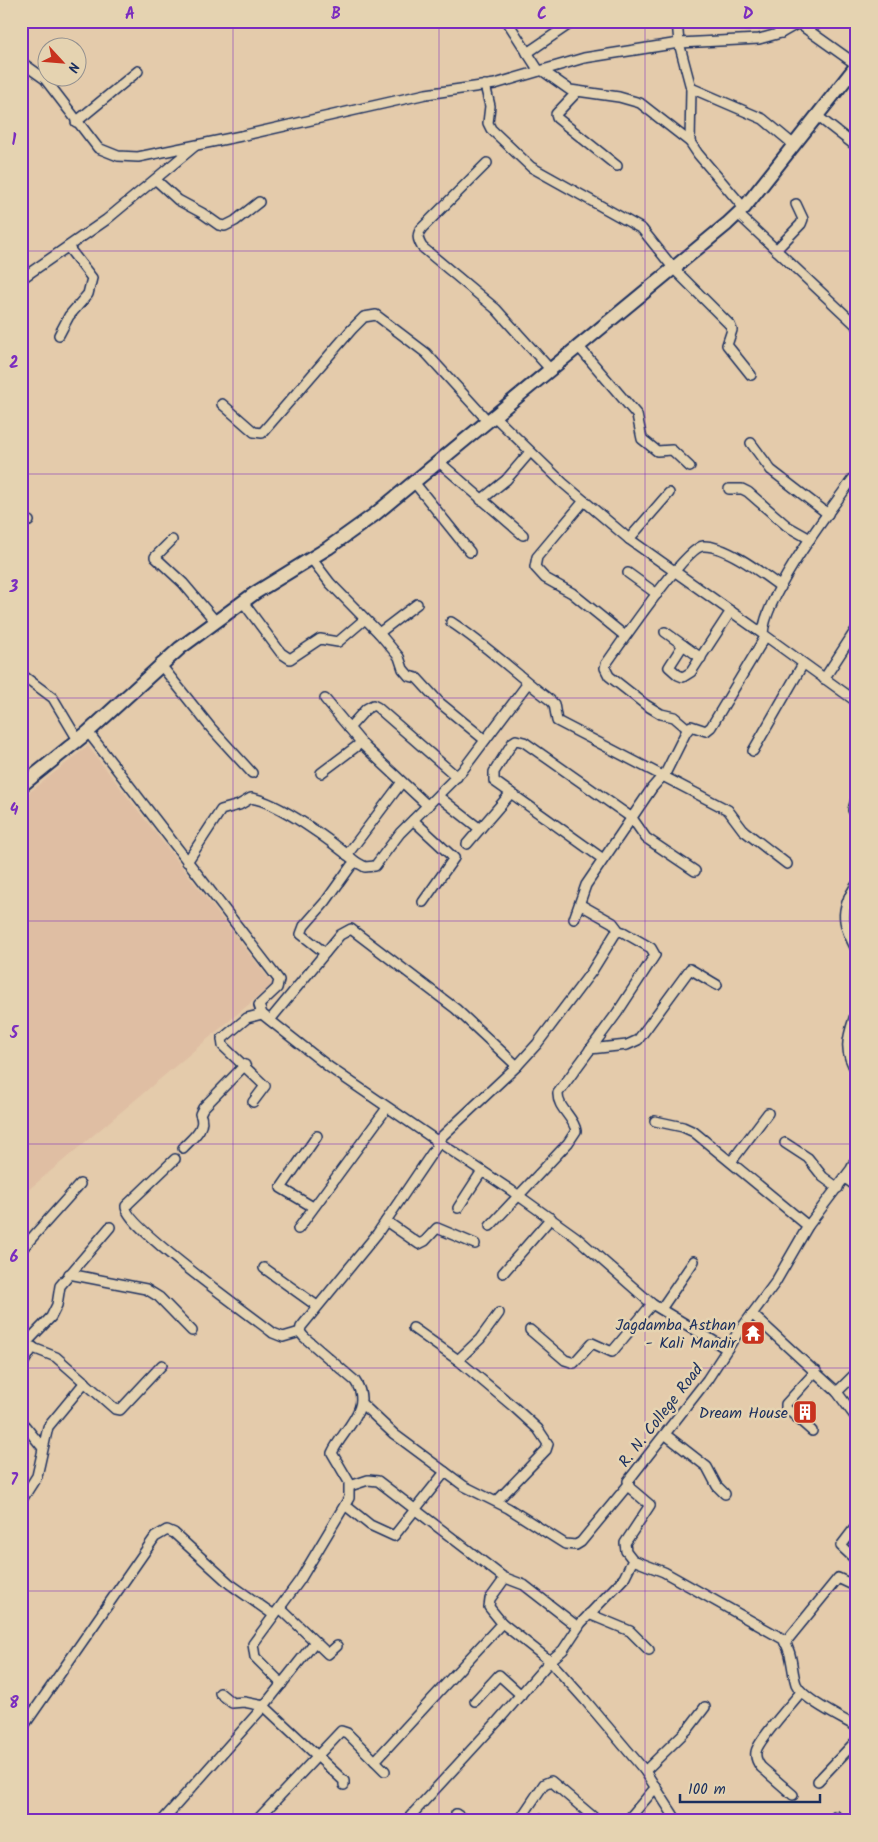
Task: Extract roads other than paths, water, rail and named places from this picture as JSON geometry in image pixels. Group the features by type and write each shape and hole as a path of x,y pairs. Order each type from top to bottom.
{"main road":[{"path":"21,786 83,736 160,664 243,602 328,548 374,515 413,481 674,269 740,211 857,65"}],"street":[{"path":"507,21 541,71 563,86 577,92 620,97 640,103 690,142 740,211 776,250 857,326"},
{"path":"527,53 574,21"},
{"path":"677,21 679,43 691,88 690,142"},
{"path":"776,21 781,32"},
{"path":"21,62 45,79 76,122 98,148 108,154 127,158 196,146 426,94 486,86 584,58 679,43 747,41 781,32 800,22 857,65"},
{"path":"76,122 138,70"},
{"path":"486,86 490,106 488,123 503,141 538,172 634,223 650,237 674,269 730,325 732,330 727,345 751,375"},
{"path":"691,88 763,119 793,144"},
{"path":"577,92 556,114 558,118 617,166"},
{"path":"816,114 857,147"},
{"path":"21,279 68,247 156,180 196,146"},
{"path":"487,163 422,228 418,236 419,241 422,247 496,309 550,369"},
{"path":"156,180 178,200 219,225 225,226 235,221 259,202"},
{"path":"776,250 801,224 802,219 796,204"},
{"path":"59,335 69,316 88,294 92,278 68,247"},
{"path":"222,404 254,432 262,433 352,329 364,317 376,315 426,353 491,418 629,539 857,702"},
{"path":"578,346 637,415 642,439 657,451 672,450 690,467"},
{"path":"751,443 771,470 828,514"},
{"path":"481,500 510,476 530,452"},
{"path":"438,461 523,535"},
{"path":"574,918 580,904 582,892 652,788 662,777 688,729 693,726 706,731 711,727 764,635 766,620 781,587 810,540 857,473"},
{"path":"413,481 470,552"},
{"path":"729,488 742,489 748,492 787,526 810,540"},
{"path":"629,539 669,493"},
{"path":"584,501 537,557 534,567 545,578 572,593 626,636"},
{"path":"172,540 155,557 183,583 216,622"},
{"path":"688,729 674,717 661,714 646,704 606,673 606,664 674,572 693,551 702,546 741,559 781,587"},
{"path":"311,558 330,583 379,633 399,657 403,669 409,676 417,678 440,703 485,740"},
{"path":"628,573 658,594"},
{"path":"243,602 281,653 290,659 320,639 338,642 365,618"},
{"path":"379,633 416,604"},
{"path":"683,645 669,667 678,675 688,676 731,611"},
{"path":"451,622 479,640 496,658 554,704 557,720 662,777 728,810 743,830 787,864"},
{"path":"824,679 857,628"},
{"path":"665,632 701,658"},
{"path":"160,664 211,728 252,773"},
{"path":"753,751 803,664"},
{"path":"21,674 53,698 187,862 279,980 277,988 259,1006 262,1014 311,1054 387,1108 576,1236 652,1304 727,1350"},
{"path":"187,862 221,810 239,805 251,798 264,801 320,833 365,867 375,866 412,820 456,777 528,683"},
{"path":"325,699 361,743 428,806"},
{"path":"349,728 366,709 373,705 456,777"},
{"path":"603,859 494,781 494,772 513,742 520,740 632,818 646,838 696,871"},
{"path":"321,773 361,743"},
{"path":"347,854 402,782"},
{"path":"467,844 511,793"},
{"path":"438,796 480,829"},
{"path":"857,796 853,810 857,817"},
{"path":"412,820 454,858 423,902"},
{"path":"325,953 301,934 302,930 356,862"},
{"path":"857,884 844,909 846,929 857,951"},
{"path":"849,897 857,904"},
{"path":"490,1226 573,1138 576,1131 575,1125 558,1099 558,1093 655,955 651,948 619,931 613,923 580,904"},
{"path":"270,1020 325,953 346,930 351,929 456,1009 517,1066"},
{"path":"300,1332 304,1321 386,1221 436,1147 437,1141 517,1066 570,1000 619,931"},
{"path":"590,1049 626,1045 638,1040 690,969 717,985"},
{"path":"857,1009 847,1045 847,1054 857,1072"},
{"path":"253,1102 265,1086 223,1046 222,1039 247,1018 262,1014"},
{"path":"183,1148 204,1123 200,1114 203,1108 245,1065"},
{"path":"298,1229 387,1108"},
{"path":"731,1162 768,1113"},
{"path":"654,1120 688,1129 808,1226"},
{"path":"313,1207 281,1188 317,1136"},
{"path":"785,1143 808,1158 823,1177 838,1188"},
{"name":"R. N. College Road","path":"633,1560 626,1551 625,1544 650,1505 628,1485 628,1481 708,1380 788,1262 808,1226 838,1188 857,1157"},
{"path":"175,1159 126,1206 127,1214 188,1268 272,1333 283,1336 300,1332"},
{"path":"458,1208 482,1171"},
{"path":"845,1178 857,1187"},
{"path":"21,1250 80,1184"},
{"path":"503,1273 551,1218"},
{"path":"386,1221 419,1244 437,1228 475,1244"},
{"path":"22,1344 55,1312 60,1286 110,1227"},
{"path":"661,1310 694,1261"},
{"path":"264,1268 317,1306"},
{"path":"69,1274 146,1289 159,1297 192,1331"},
{"path":"530,1330 565,1360 574,1363 592,1343 612,1352 652,1304"},
{"path":"458,1360 480,1339 499,1313"},
{"path":"752,1314 816,1371 837,1392 857,1419"},
{"path":"412,1328 458,1360 535,1426 548,1444 543,1453 497,1502"},
{"path":"282,1684 255,1657 253,1644 300,1580 349,1498 350,1486 332,1453 362,1404 361,1389 355,1381 300,1332"},
{"path":"22,1344 56,1357 115,1409 120,1410 162,1365"},
{"path":"21,1367 33,1347"},
{"path":"812,1430 786,1408 789,1398 816,1371"},
{"path":"837,1392 857,1372"},
{"path":"21,1501 37,1476 48,1427 85,1382"},
{"path":"362,1404 394,1434 468,1489 497,1502 565,1544 576,1545 604,1515 628,1485"},
{"path":"21,1421 42,1447"},
{"path":"666,1434 707,1467 717,1486 725,1494"},
{"path":"345,1504 370,1525 394,1536 445,1472"},
{"path":"350,1486 368,1480 375,1480 415,1508 502,1577 524,1584 578,1627"},
{"path":"857,1525 841,1546 857,1560"},
{"path":"21,1730 138,1562 161,1532 167,1530 174,1534 230,1584 277,1611 329,1655 337,1646"},
{"path":"406,1821 562,1650 589,1614 624,1578 633,1560 664,1572 776,1634 785,1643 791,1655 797,1687 801,1692 857,1727"},
{"path":"502,1577 503,1582 489,1603 489,1607 502,1624 550,1661 644,1771 677,1821"},
{"path":"785,1643 838,1578 855,1583"},
{"path":"589,1614 630,1631 649,1650"},
{"path":"375,1761 502,1624"},
{"path":"162,1821 264,1706 314,1643"},
{"path":"475,1701 499,1674 520,1695"},
{"path":"220,1692 232,1703 244,1702 264,1706 344,1781 344,1785"},
{"path":"793,1795 761,1766 755,1755 760,1743 801,1692"},
{"path":"644,1771 689,1728 705,1707"},
{"path":"256,1821 341,1731 344,1731 385,1770"},
{"path":"818,1781 857,1740"},
{"path":"519,1821 544,1784 551,1780 598,1821"},
{"path":"627,1821 656,1787"},
{"path":"456,1814 466,1821"}],"place":[{"name":"Jagdamba Asthan - Kali Mandir","path":"753,1333"},
{"name":"Dream House","path":"805,1412"}]}
